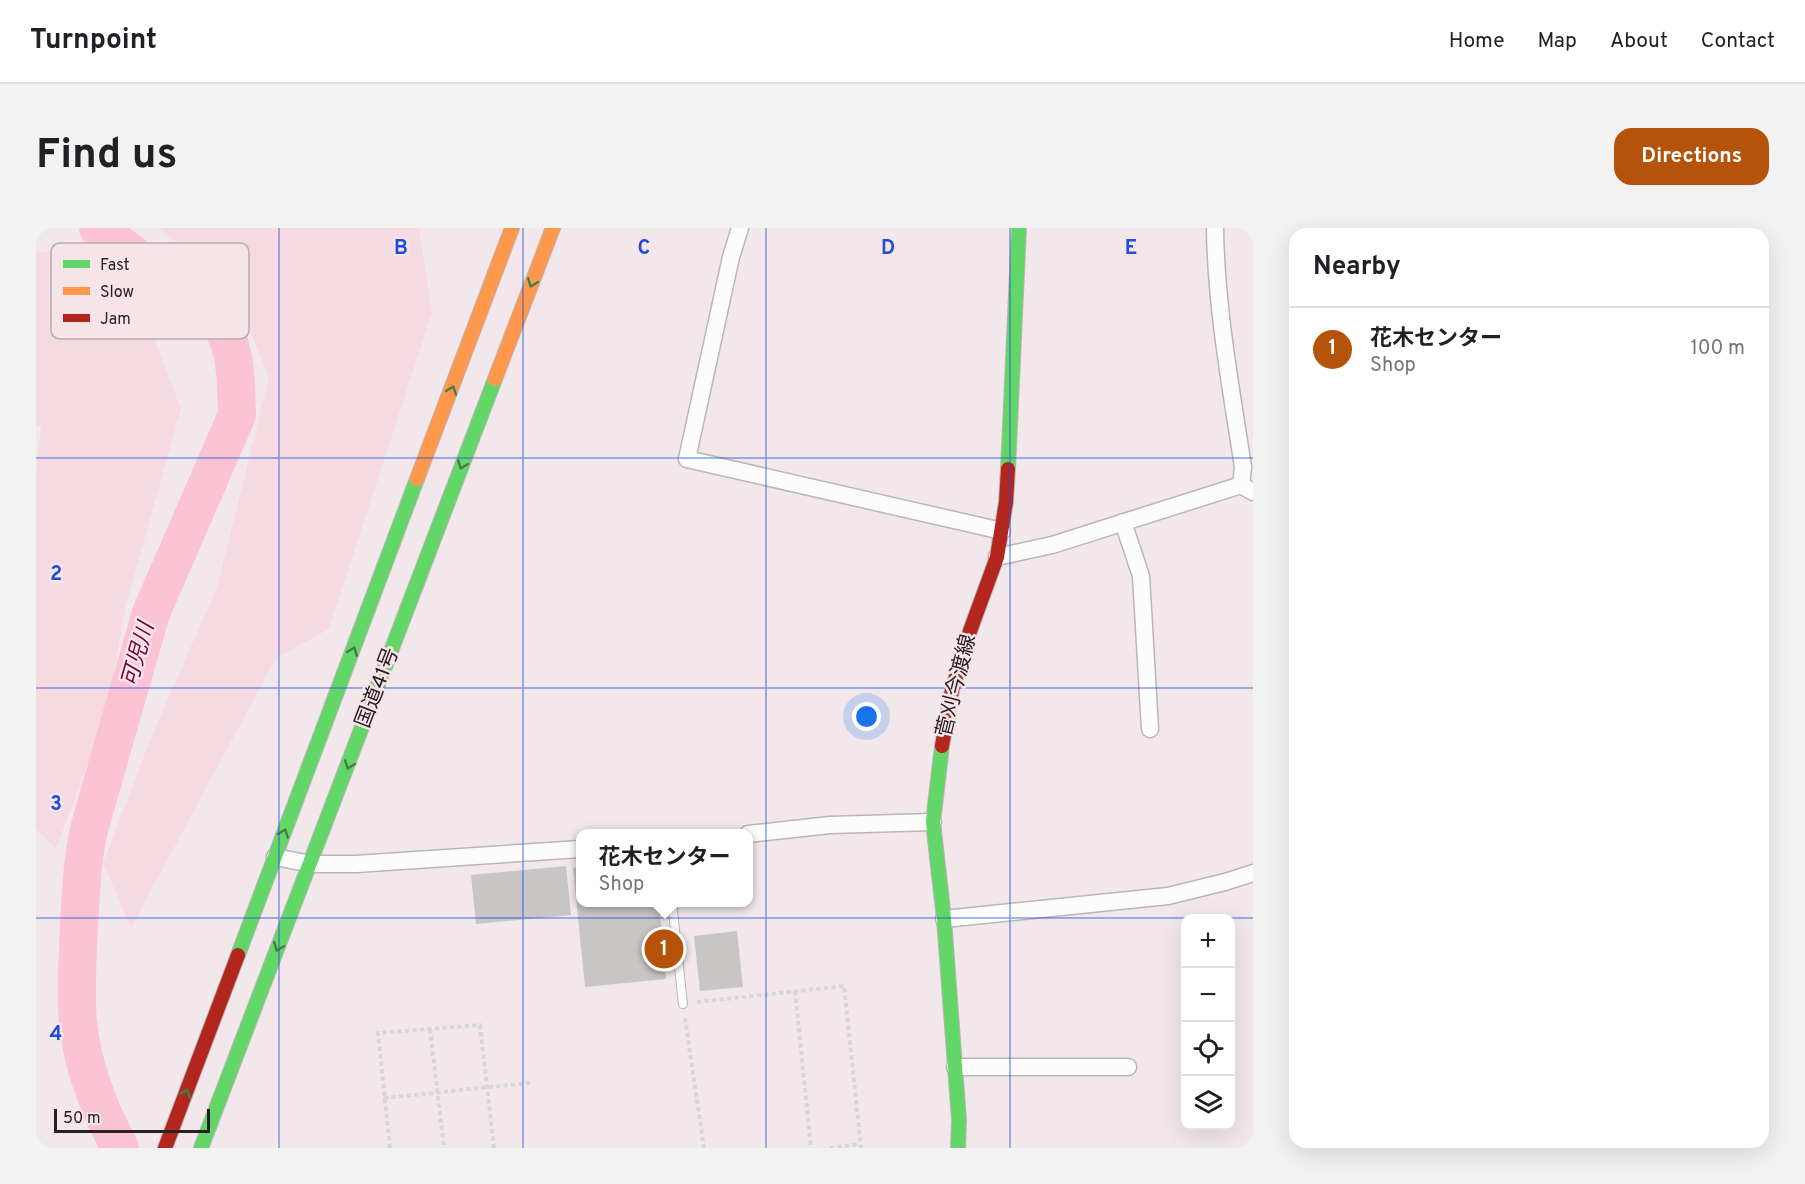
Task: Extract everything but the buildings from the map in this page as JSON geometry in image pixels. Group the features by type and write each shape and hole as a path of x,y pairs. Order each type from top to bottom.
{"main road":[{"name":"国道41号","path":"165,1148 512,228"},
{"name":"国道41号","path":"201,1148 553,228"},
{"name":"菅刈今渡線","path":"958,1148 959,1120 944,919 933,822 938,766 952,690 997,557 1002,531 1008,478 1016,347 1020,228"}],"street":[{"path":"740,228 731,257 687,459 1002,531"},
{"path":"997,557 1052,545 1123,522 1247,488 1248,467 1222,333 1215,272 1215,228"},
{"path":"1123,522 1141,576 1150,729"},
{"path":"753,833 830,825 933,822"},
{"path":"275,857 311,864 356,864 576,849"},
{"path":"944,919 1168,896 1253,873"},
{"path":"955,1067 1128,1067"}],"lane":[{"path":"672,907 683,1004"}],"path":[{"path":"704,1148 683,1004 844,986 861,1146 830,1148"},
{"path":"795,992 811,1148"},
{"path":"390,1148 378,1033 480,1025 494,1148"},
{"path":"430,1029 444,1148"},
{"path":"384,1098 530,1083"}],"shaded area":[{"path":"158,228 419,228 432,313 329,629 276,658 131,928 103,863 152,735 217,587 269,377 249,328 249,243 177,243"},
{"path":"36,251 51,252 51,339 155,339 181,409 126,605 106,715 56,849 36,829 36,477 41,426 36,425"}],"waterway":[{"name":"可児川","path":"98,228 118,243"},
{"name":"可児川","path":"120,1148 93,1087 80,1038 77,986 82,877 89,829 151,613 237,415 236,382 228,339"}],"traffic: fast":[{"path":"1008,469 1019,228"},
{"path":"201,1148 495,379"},
{"path":"238,955 417,479"},
{"path":"942,746 933,822 944,919 959,1120 958,1148"}],"traffic: slow":[{"path":"417,479 512,228"},
{"path":"495,379 553,228"}],"traffic: jam":[{"path":"942,746 952,690 970,631 997,557 1006,502 1008,469"},
{"path":"165,1148 238,955"}],"place":[{"name":"花木センター","path":"664,949"}]}
